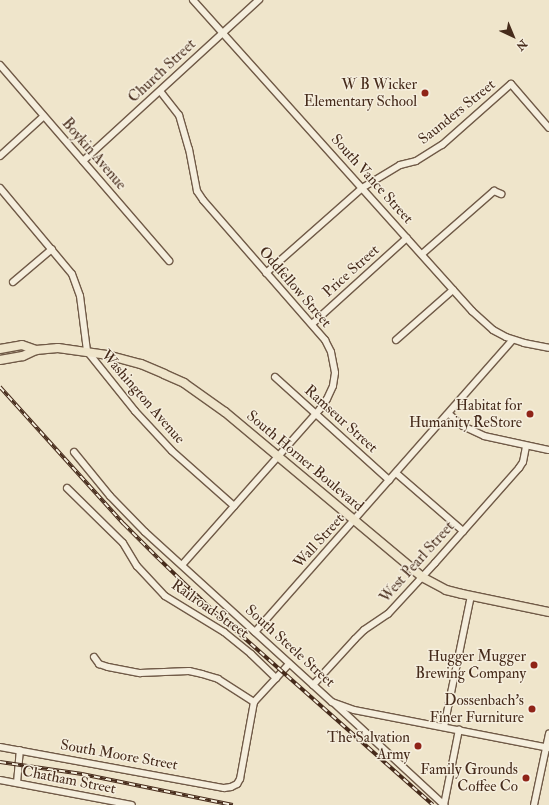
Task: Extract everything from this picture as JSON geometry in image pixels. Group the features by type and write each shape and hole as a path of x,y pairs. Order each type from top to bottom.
{"main road":[{"name":"South Horner Boulevard","path":"0,349 22,345 36,350"},
{"name":"South Horner Boulevard","path":"0,360 23,356 36,350 58,348 87,351 140,364 184,383 225,412 422,577 446,590 549,612"}],"street":[{"name":"South Vance Street","path":"193,0 472,311 493,330 512,340 549,348"},
{"name":"Church Street","path":"83,160 259,0"},
{"name":"Boykin Avenue","path":"0,65 169,261"},
{"name":"Saunders Street","path":"266,273 362,188 400,165 416,161 442,146 511,84 549,128"},
{"name":"Oddfellow Street","path":"160,91 179,115 189,149 197,191 200,196 325,340 331,352 334,373 333,386 327,399 316,414 182,565"},
{"path":"0,156 44,116"},
{"name":"Washington Avenue","path":"0,188 72,274 78,289 87,351 135,412 172,451 234,506"},
{"path":"422,254 494,191 501,194"},
{"name":"Price Street","path":"312,324 407,238"},
{"path":"13,282 52,249"},
{"path":"396,340 453,290"},
{"name":"Wall Street","path":"255,632 449,414 512,340"},
{"name":"Ramseur Street","path":"275,377 390,480"},
{"path":"449,414 463,426 484,436 549,450"},
{"name":"West Pearl Street","path":"313,685 364,630 388,614 463,531 519,468 523,462 526,446"},
{"name":"South Steele Street","path":"74,452 110,496 146,532 332,702 354,710 459,729 548,748"},
{"path":"396,473 463,531"},
{"name":"Railroad Street","path":"67,488 123,543 137,566 165,596 224,632 251,654 276,678"},
{"path":"444,727 471,596"},
{"path":"94,657 99,664 140,673 189,671 202,674 218,679 254,702 289,664"},
{"name":"South Moore Street","path":"0,747 224,788 234,786 240,778 254,702"},
{"path":"332,702 444,805"},
{"path":"444,805 459,729"},
{"path":"534,805 548,748 549,734"},
{"path":"17,783 20,750"},
{"name":"Chatham Street","path":"0,780 132,805"}],"railway":[{"path":"0,387 124,524 158,558 206,604 433,805"},
{"path":"0,762 82,774 233,805"}],"place":[{"name":"W B Wicker Elementary School","path":"425,93"},
{"name":"Habitat for Humanity ReStore","path":"530,414"},
{"name":"Hugger Mugger Brewing Company","path":"534,665"},
{"name":"Dossenbach's Finer Furniture","path":"532,709"},
{"name":"The Salvation Army","path":"418,746"},
{"name":"Family Grounds Coffee Co","path":"526,778"}]}
